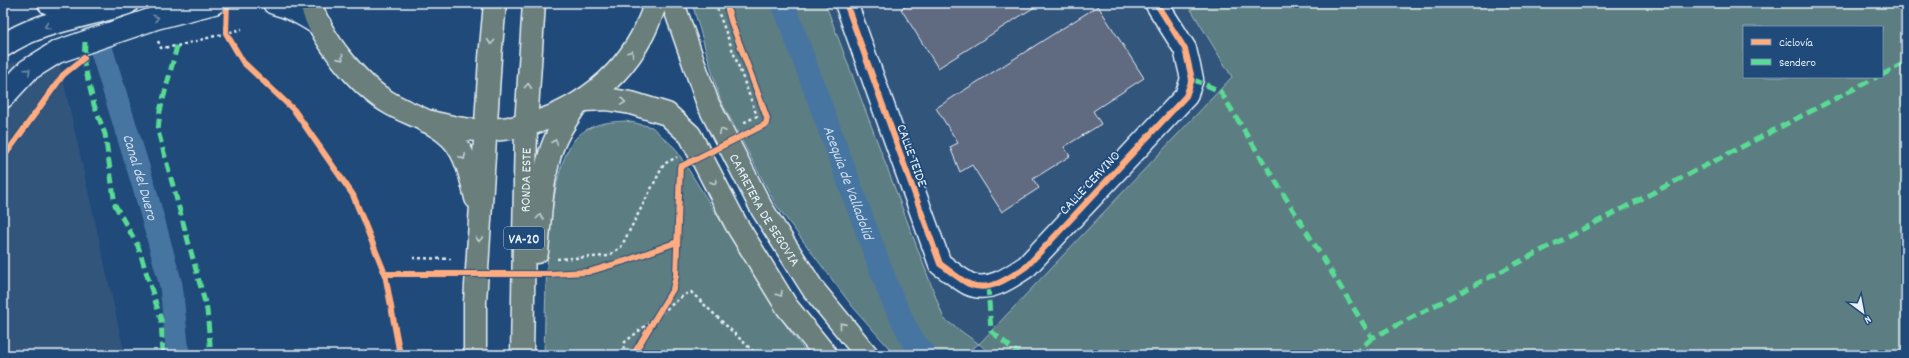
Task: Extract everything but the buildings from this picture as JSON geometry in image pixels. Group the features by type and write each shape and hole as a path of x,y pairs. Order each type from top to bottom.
{"main road":[{"path":"311,3 320,25 333,48 358,79 390,104 426,121 445,133 454,141 463,155 481,216"},
{"path":"475,355 475,302 490,58 495,3"},
{"name":"RONDA ESTE","path":"522,353 526,125 534,3"},
{"path":"426,121 456,128 486,130 526,125 552,117 580,102 602,86 625,62 643,34 656,3"},
{"name":"CARRETERA DE SEGOVIA","path":"673,3 708,104 762,209 813,288 867,355"},
{"path":"522,353 534,324 535,276 544,179 550,153 560,130 580,102 606,99 631,103 667,114 690,135 736,224 788,307 826,355"}],"street":[{"path":"49,3 80,15"},
{"path":"3,97 28,70 57,52 119,30 187,9 214,3"},
{"path":"274,3 302,14 320,25"},
{"name":"CALLE TEIDE","path":"846,3 940,264 969,284 988,286"},
{"name":"CALLE CERVINO","path":"988,286 1007,279 1027,266 1186,96 1192,79 1185,49 1156,3"},
{"path":"7,36 80,15 122,5"},
{"path":"7,36 57,52"}],"path":[{"path":"715,3 757,116 741,124"},
{"path":"151,41 157,39 161,48 177,46 242,28"},
{"path":"555,260 608,256 621,247 664,164 679,156"},
{"path":"414,258 451,259"},
{"path":"622,355 625,342 684,294 692,292 757,355"},
{"path":"647,332 666,301"}],"shaded area":[{"path":"825,3 1187,3 1232,77 979,344 944,319"},
{"path":"57,52 125,355 3,355 3,65"}],"green space":[{"path":"692,3 825,3 944,319 979,344 962,355 895,355 852,306 776,205 720,99"},
{"path":"1187,3 1906,3 1906,355 992,355 979,344 1232,77"},
{"path":"626,121 652,127 675,148 789,330 808,355 544,355 549,239 553,206 559,176 567,152 578,136 589,128 607,123"}],"waterway":[{"name":"Canal del Duero","path":"87,3 145,190 171,285 178,355"},
{"name":"Acequia de Valladolid","path":"783,3 890,294 912,340 926,355"}],"marked path":[{"path":"85,42 84,63 94,105 105,134 115,205 138,246 161,320 163,355"},
{"path":"177,46 160,111 158,131 207,310 211,355"},
{"path":"1883,74 1906,62"},
{"path":"1192,79 1220,91 1372,338 1875,78"},
{"path":"988,286 991,331 1020,355"},
{"path":"1353,355 1372,338"}],"cycle path":[{"path":"227,3 226,33 243,62 294,110 353,195 385,274 400,355"},
{"path":"633,355 673,289 676,276 680,167 766,124 767,118 731,21 726,3"},
{"path":"846,3 940,264 969,284 984,287 1007,279 1027,266 1186,96 1192,79 1185,49 1156,3"},
{"path":"3,158 63,75 84,58"},
{"path":"385,274 548,274 588,272 628,260 677,242"}]}
